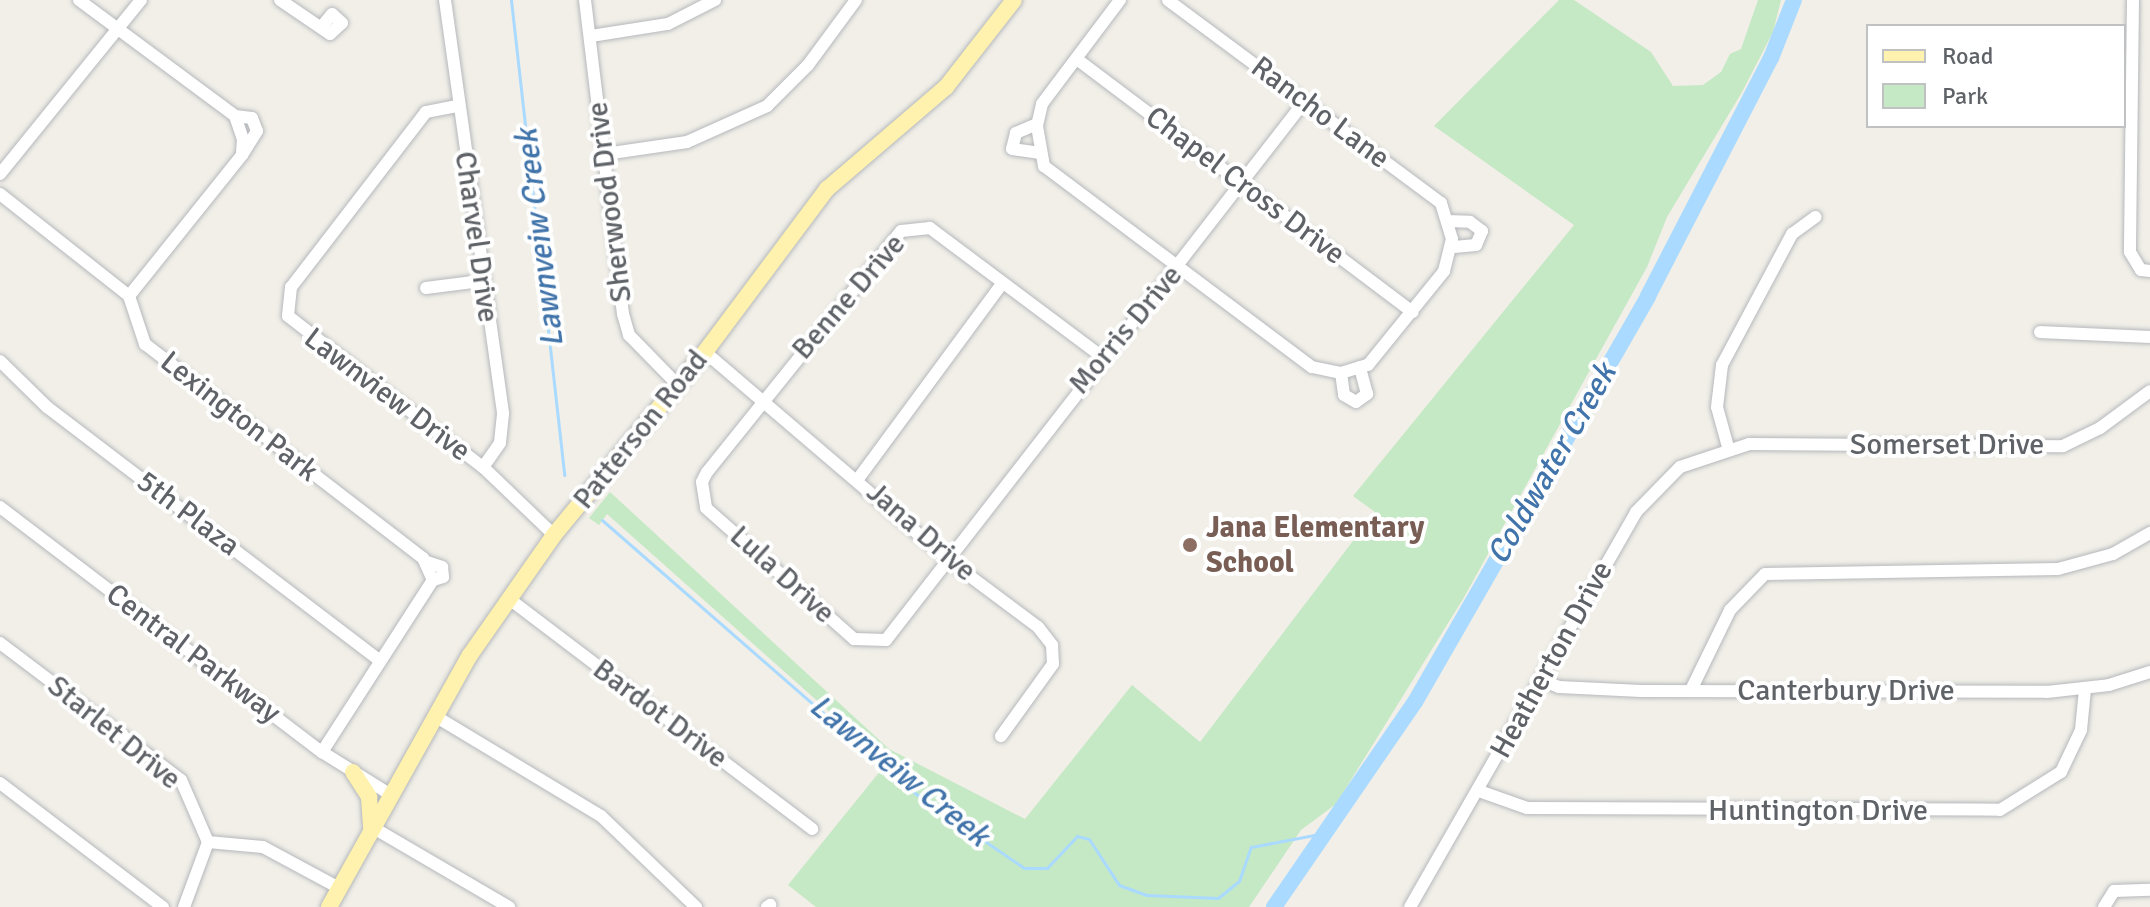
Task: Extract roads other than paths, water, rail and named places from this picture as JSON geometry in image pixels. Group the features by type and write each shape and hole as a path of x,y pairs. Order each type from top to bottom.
{"main road":[{"name":"Patterson Road","path":"329,907 435,716 508,598 554,535 705,352 827,189 946,87 1014,0"},
{"path":"353,772 369,797 372,828"}],"street":[{"path":"0,194 129,296 242,155 257,131 252,118 235,116 79,0"},
{"path":"0,174 141,0"},
{"path":"280,0 323,25"},
{"name":"Charvel Drive","path":"445,0 481,281 504,429 483,467"},
{"name":"Sherwood Drive","path":"585,0 629,335 677,384"},
{"path":"591,36 668,24 715,0"},
{"path":"605,154 687,142 767,106 808,65 856,0"},
{"path":"1120,0 1078,60 1049,93 1037,124 1039,153 1044,166 1312,367 1341,373 1376,358 1444,271 1452,243 1476,245 1482,231 1470,222 1447,221"},
{"name":"Rancho Lane","path":"1168,0 1441,203 1452,243"},
{"path":"2133,0 2130,252 2145,270"},
{"name":"Chapel Cross Drive","path":"1078,60 1413,312"},
{"name":"Morris Drive","path":"947,559 1101,356 1178,268 1304,102"},
{"name":"Lawnview Drive","path":"457,106 426,112 291,287 287,307 291,324 483,467 554,535"},
{"path":"235,116 243,139 242,155"},
{"path":"1037,124 1016,133 1012,149 1039,153"},
{"path":"1728,447 1717,407 1722,365 1792,234 1815,217"},
{"name":"Benne Drive","path":"761,398 901,231 930,228 1101,356"},
{"path":"426,288 481,281"},
{"path":"858,479 1002,284"},
{"name":"Lexington Park","path":"129,296 145,344 427,562 433,580 380,661"},
{"path":"2040,332 2150,337"},
{"name":"Jana Drive","path":"705,352 858,479 947,559 1038,627 1052,645 1049,671 1001,736"},
{"name":"5th Plaza","path":"0,361 47,407 380,661"},
{"path":"1341,373 1344,395 1356,402 1367,394 1360,367"},
{"name":"Somerset Drive","path":"1728,447 2063,446 2100,428 2150,391"},
{"name":"Lula Drive","path":"761,398 702,482 706,508 854,639 886,640 947,559"},
{"name":"Heatherton Drive","path":"1410,907 1645,499 1680,467 1728,447"},
{"name":"Central Parkway","path":"0,507 322,752 391,795"},
{"path":"1691,690 1730,610 1765,574 1799,568 2058,569 2113,554 2150,533"},
{"name":"Bardot Drive","path":"508,598 812,829"},
{"name":"Starlet Drive","path":"0,643 181,780 208,842"},
{"path":"322,752 380,661"},
{"name":"Canterbury Drive","path":"1541,680 1559,687 1691,690 2085,689 2150,672"},
{"name":"Huntington Drive","path":"1479,791 1527,808 2000,810 2030,797 2061,772 2081,730 2085,689"},
{"path":"435,716 601,816 696,907"},
{"path":"0,783 163,907"},
{"path":"372,828 509,907"},
{"path":"184,907 208,842 263,847 339,888"},
{"path":"2106,902 2124,889 2150,890"}],"waterway":[{"name":"Lawnveiw Creek","path":"511,0 564,475"},
{"name":"Coldwater Creek","path":"1274,907 1415,702 1648,296 1771,58 1794,0"},
{"name":"Lawnveiw Creek","path":"602,520 916,794 1024,868 1047,868 1077,836 1089,839 1119,885 1147,895 1218,898 1239,881 1251,847 1325,833"}],"place":[{"name":"Jana Elementary School","path":"1190,545"}]}
